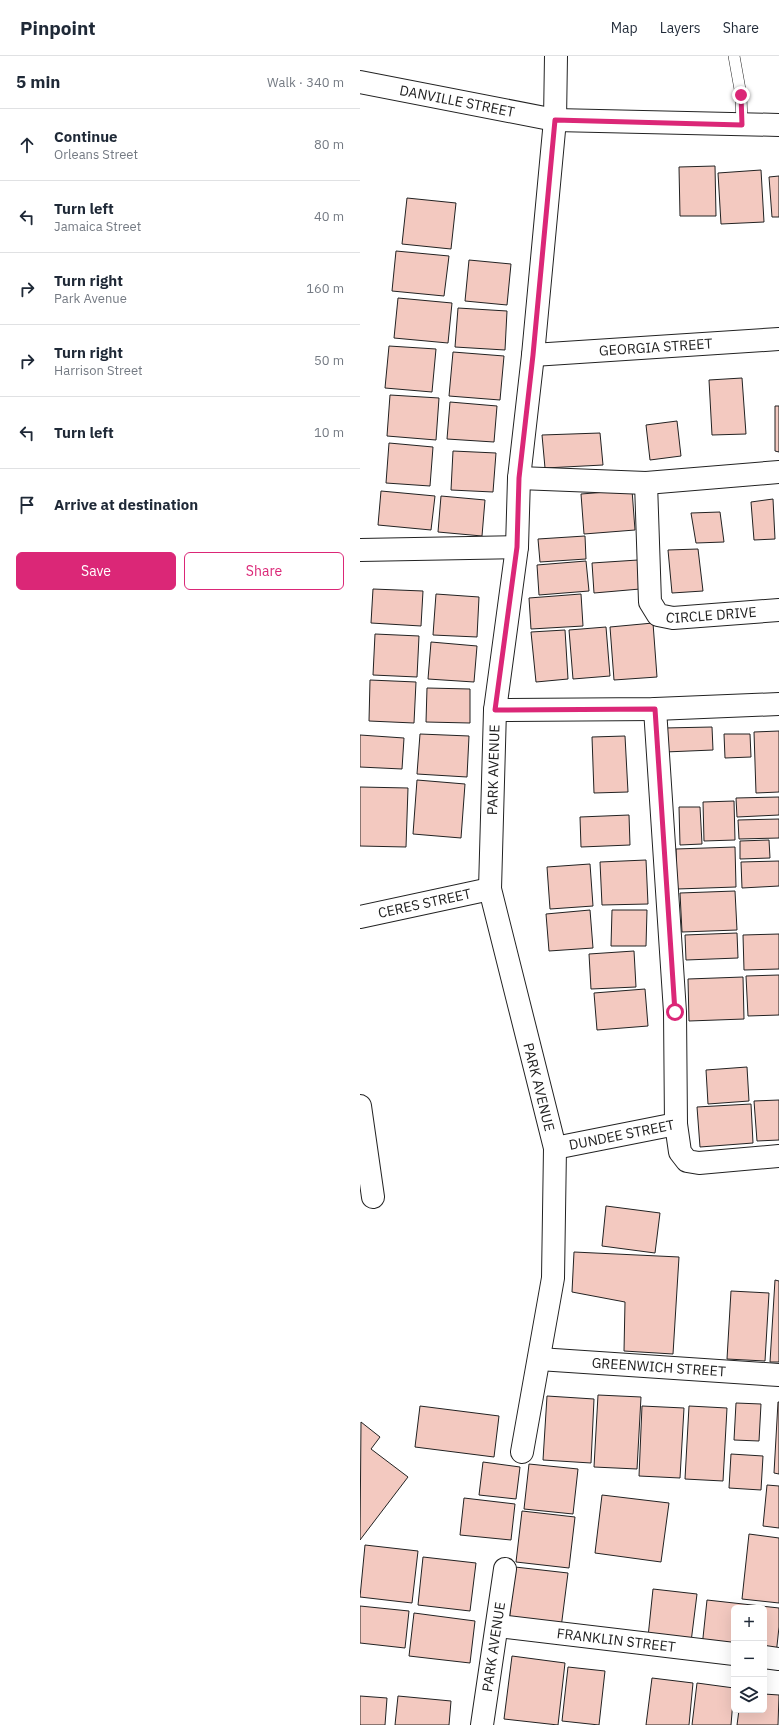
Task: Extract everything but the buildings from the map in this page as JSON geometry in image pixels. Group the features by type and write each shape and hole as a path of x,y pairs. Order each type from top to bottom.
{"street":[{"name":"PARK AVENUE","path":"522,1452 553,1278 555,1148 490,889 495,710 517,547 519,478 533,355 555,120 556,56"},
{"name":"DANVILLE STREET","path":"360,82 555,120 779,125"},
{"name":"GEORGIA STREET","path":"533,355 779,339"},
{"path":"519,478 646,483 779,472"},
{"name":"CIRCLE DRIVE","path":"646,483 650,602 658,615 673,618 779,610"},
{"path":"360,550 517,547"},
{"path":"495,710 655,709 779,704"},
{"path":"655,709 675,1012 676,1124"},
{"name":"CERES STREET","path":"360,917 490,889"},
{"path":"360,1106 373,1197"},
{"name":"DUNDEE STREET","path":"555,1148 676,1124 680,1152 687,1161 699,1163 779,1156"},
{"name":"GREENWICH STREET","path":"539,1359 779,1376"},
{"name":"PARK AVENUE","path":"482,1725 498,1626 505,1569"},
{"name":"FRANKLIN STREET","path":"498,1626 731,1654"},
{"path":"767,1658 779,1659"}],"lane":[{"path":"734,56 741,95 742,125"}],"route":[{"path":"675,1012 655,709 495,710 517,547 519,478 533,355 555,120 742,125 741,95"}]}
